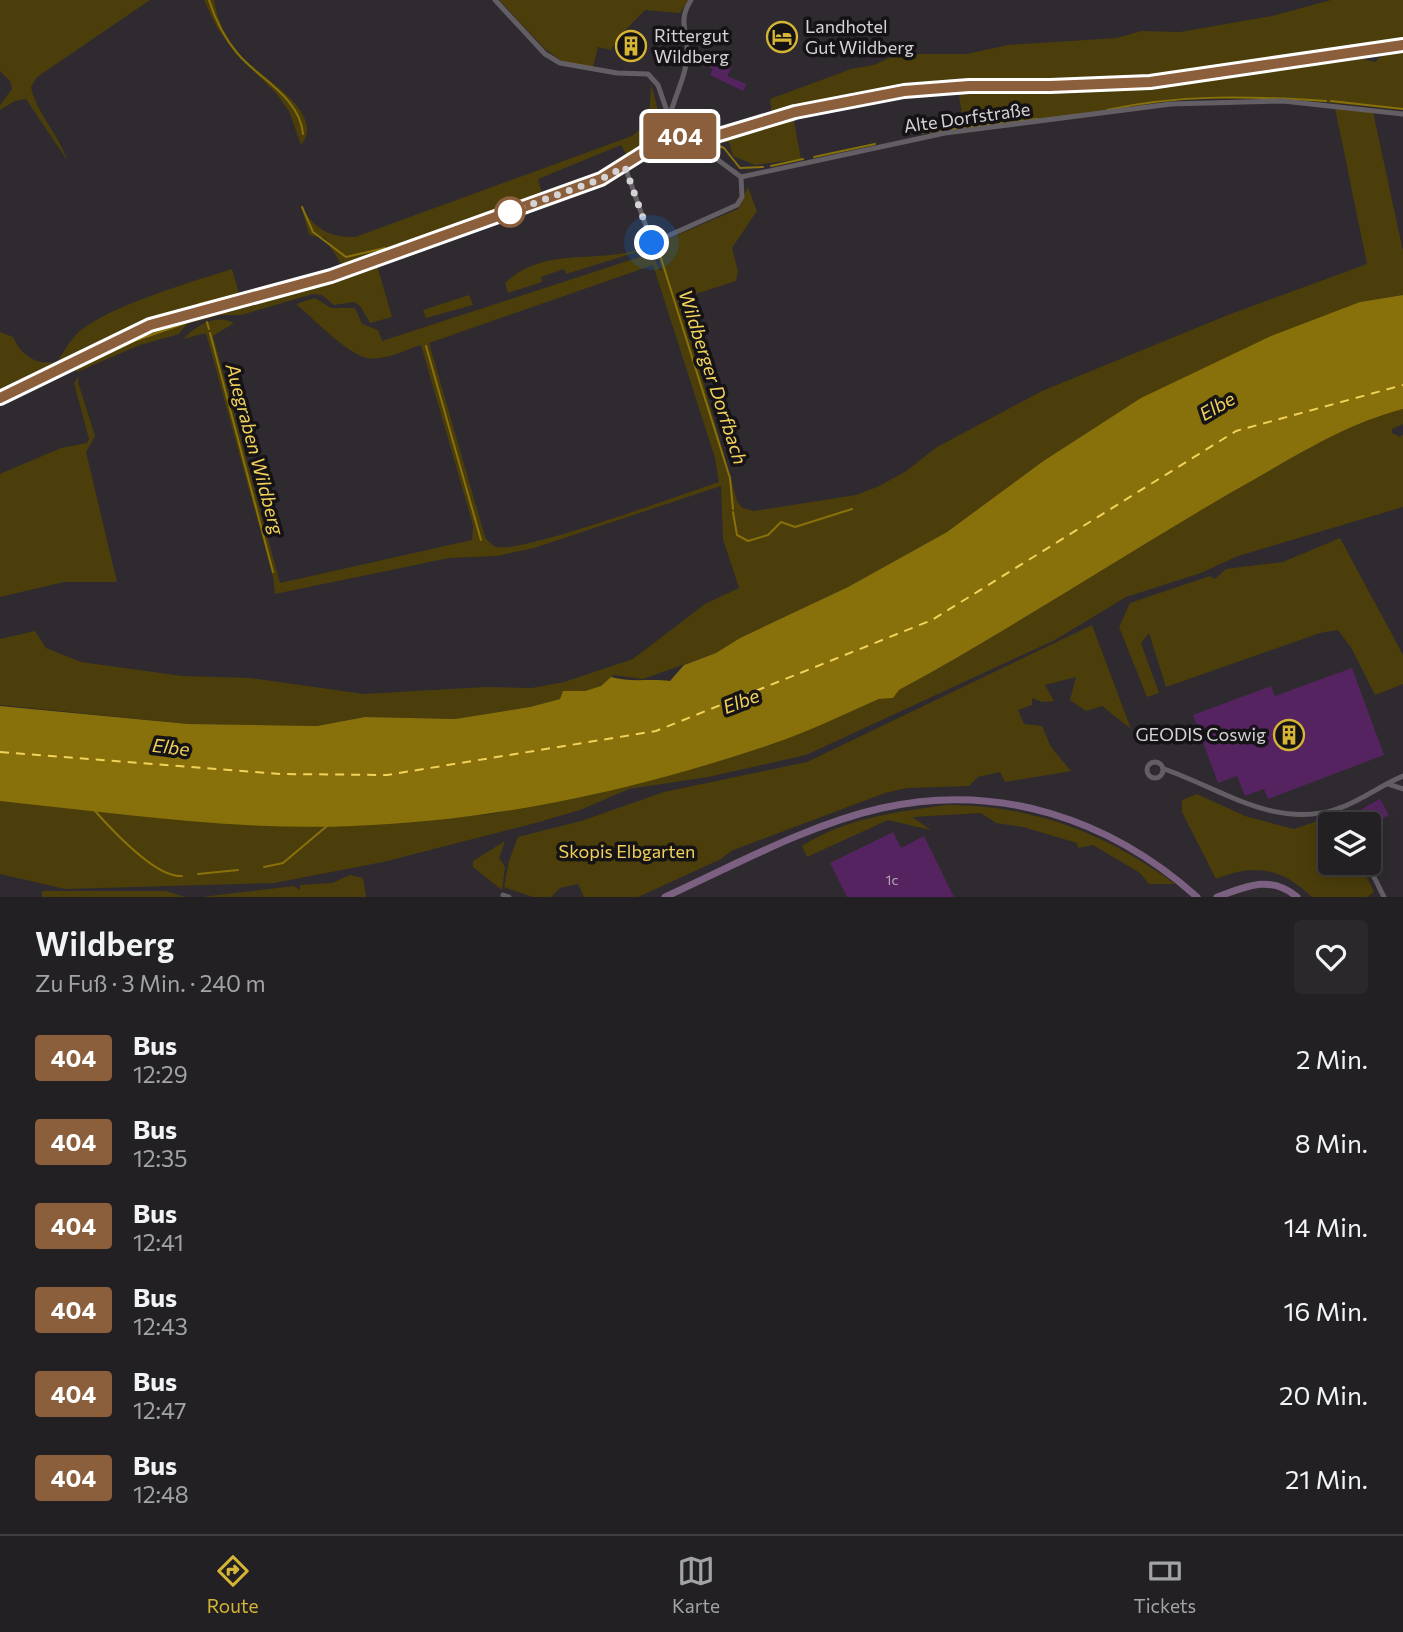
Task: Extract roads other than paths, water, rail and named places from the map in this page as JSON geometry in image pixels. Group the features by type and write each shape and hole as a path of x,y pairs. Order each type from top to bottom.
{"main road":[{"path":"0,398 150,325 331,276 601,179 625,167 669,138 728,133 795,112 904,91 969,86 1150,82 1403,45"},
{"path":"665,897 845,819 911,803 964,800 1027,806 1099,830 1142,853 1197,897"},
{"path":"1217,897 1255,883 1279,887 1297,897"}],"street":[{"path":"495,0 529,38 560,63 617,74 648,74 658,85 669,117"},
{"path":"669,138 669,117 687,60 682,26 691,0"},
{"name":"Alte Dorfstraße","path":"741,177 945,133 1171,104 1283,101 1403,114"},
{"path":"625,167 652,243 737,205 742,197 741,177 718,160 710,136"},
{"path":"1164,769 1224,796 1275,812 1302,814 1339,808 1403,776"},
{"path":"1388,783 1403,789"},
{"path":"1339,808 1341,812"},
{"path":"1373,875 1384,897"}],"water":[{"name":"Elbe","path":"1403,295 1403,409 1358,424 1294,456 899,690 893,698 879,699 785,739 721,761 618,789 512,810 406,823 265,826 176,820 0,801 0,706 188,724 317,726 365,717 455,719 530,707 560,699 563,691 585,691 601,686 611,677 670,681 684,665 716,653 740,638 848,587 947,532 1042,462 1141,398 1271,336 1360,302"}],"waterway":[{"path":"209,0 228,41 247,63 287,99 295,109 303,134"},
{"path":"1107,110 1188,99 1271,98 1326,101"},
{"path":"1331,101 1403,109"},
{"path":"920,133 1037,119"},
{"path":"814,157 875,144"},
{"path":"717,145 724,148 740,168 763,167"},
{"path":"771,166 803,159"},
{"path":"302,207 313,232 346,257 385,248"},
{"name":"Wildberger Dorfbach","path":"660,255 730,478 733,509"},
{"path":"199,304 249,292"},
{"path":"198,318 228,311"},
{"name":"Auegraben Wildberg","path":"80,367 134,341 191,321"},
{"name":"Auegraben Wildberg","path":"207,322 209,329"},
{"name":"Auegraben Wildberg","path":"210,333 273,572"},
{"path":"426,346 481,540"},
{"name":"Wildberger Dorfbach","path":"733,512 737,535 748,541 768,535 781,522 795,527 852,509"},
{"path":"95,811 148,861 171,875 182,876"},
{"path":"264,867 283,863 327,826"},
{"path":"198,874 238,870"}],"place":[{"name":"Landhotel Gut Wildberg","path":"782,37"},
{"name":"Rittergut Wildberg","path":"631,46"},
{"name":"GEODIS Coswig","path":"1289,735"}],"park label":[{"name":"Skopis Elbgarten","path":"627,852"}]}
